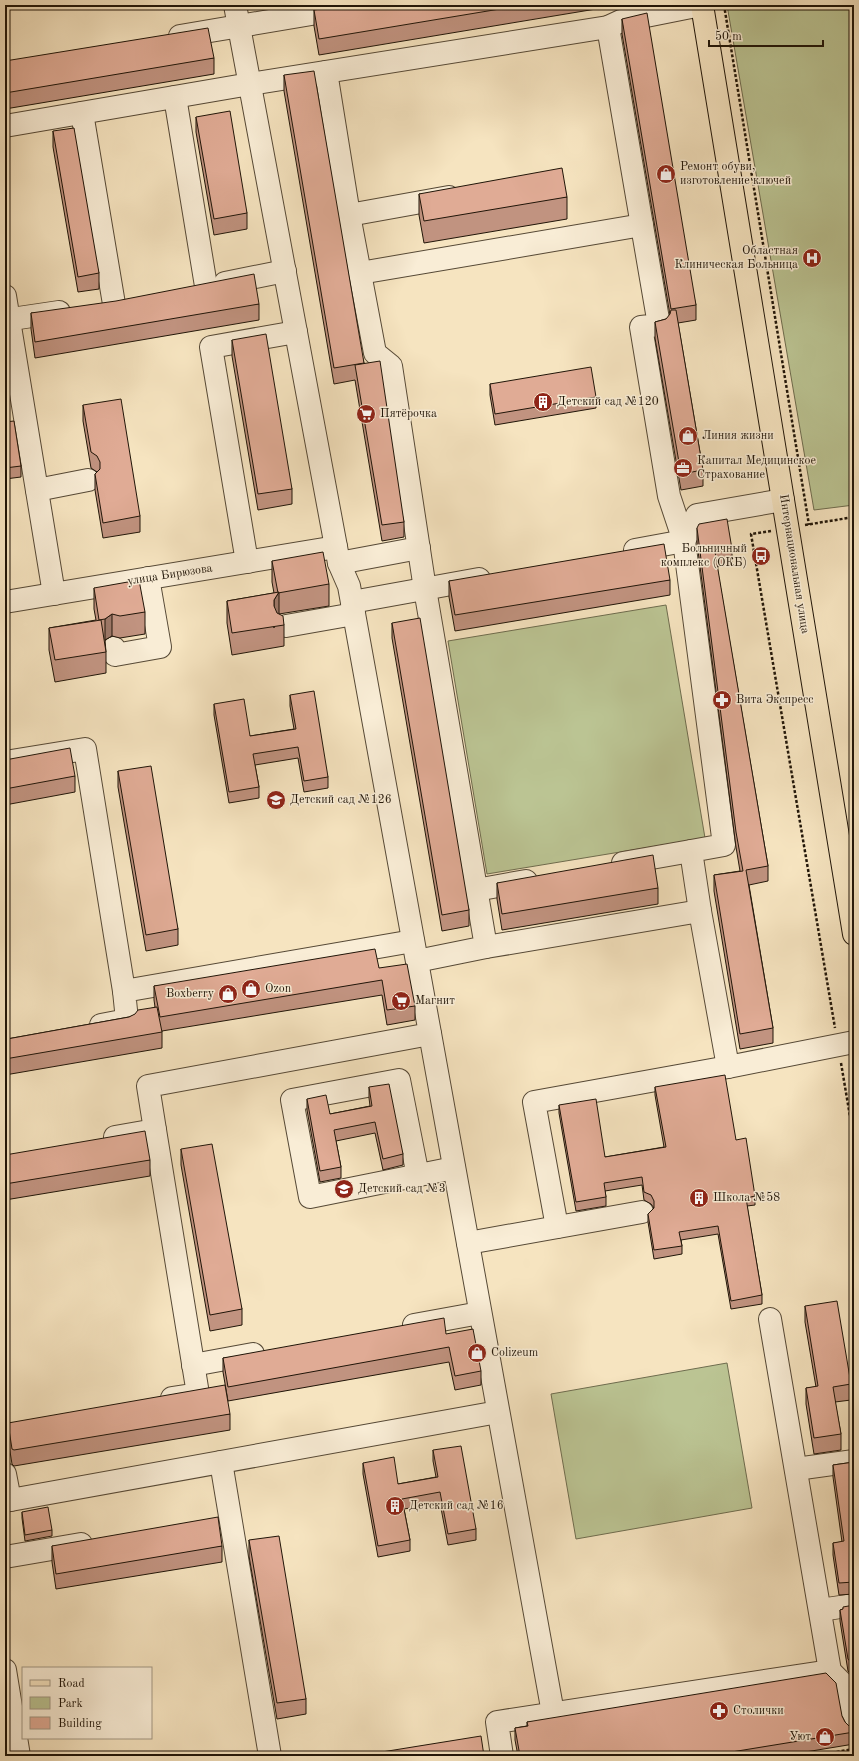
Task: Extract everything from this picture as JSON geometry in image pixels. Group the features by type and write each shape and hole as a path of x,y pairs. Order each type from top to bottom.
{"main road":[{"name":"Интернациональная улица","path":"702,5 783,500 798,526 853,923"}],"street":[{"path":"161,39 237,15 366,5"},
{"path":"5,126 326,72 616,18 702,5"},
{"path":"237,15 337,555 347,598 415,951 553,1713"},
{"path":"606,866 724,845 684,541 670,496 641,327 659,324 642,225 616,18"},
{"path":"326,72 349,215 375,353 391,366 425,589 486,947"},
{"path":"175,97 206,286"},
{"path":"82,113 114,304"},
{"path":"349,215 466,194"},
{"path":"360,273 642,225"},
{"path":"183,291 285,271"},
{"path":"5,296 7,319 54,594"},
{"path":"7,319 114,304 137,299"},
{"path":"247,562 211,347 296,332"},
{"path":"37,490 88,480"},
{"path":"684,541 697,515 783,500"},
{"path":"613,554 684,541"},
{"name":"улица Бирюзова","path":"5,602 247,562 419,548"},
{"path":"286,626 347,598 425,589 496,576"},
{"path":"115,655 160,647 148,578"},
{"path":"5,762 85,750 124,992 127,1020 82,1028"},
{"path":"691,851 700,911 728,1067"},
{"path":"476,890 545,878"},
{"path":"124,992 415,951 486,947 700,911"},
{"path":"152,1402 198,1394 148,1086 430,1034"},
{"path":"557,1227 534,1102 846,1044"},
{"path":"418,1176 399,1080 292,1100 310,1197 418,1176 454,1168"},
{"path":"92,1141 155,1130"},
{"path":"468,1243 642,1212"},
{"path":"395,1328 480,1313"},
{"path":"770,1319 830,1671 848,1689 854,1726"},
{"path":"193,1365 271,1351"},
{"path":"5,1474 7,1501 498,1412"},
{"path":"221,1462 222,1520 270,1756"},
{"path":"796,1469 854,1462"},
{"path":"5,1557 98,1541"},
{"path":"820,1610 854,1605"},
{"path":"5,1670 19,1756"},
{"path":"477,1744 500,1748 496,1722 830,1671"}],"path":[{"path":"724,5 798,526"},
{"path":"854,517 752,534 846,1044 854,1140"},
{"path":"814,1756 854,1749"}],"green space":[{"name":"Областная Клиническая Больница","path":"727,5 854,5 854,505 814,510"},
{"path":"666,605 705,838 487,874 448,641"},
{"path":"727,1363 752,1508 576,1539 551,1394"}],"building":[{"path":"346,5 524,5 319,39 314,10"},
{"path":"647,13 696,305 671,309 622,19"},
{"path":"208,28 214,58 5,93 5,61"},
{"path":"314,71 364,363 334,368 284,75"},
{"path":"230,111 247,213 214,219 196,117"},
{"path":"74,128 99,273 78,277 53,131"},
{"path":"562,168 567,197 424,221 419,194"},
{"path":"254,274 259,304 35,342 31,313 116,301"},
{"path":"671,310 676,310 703,470 681,474 655,322 666,319"},
{"path":"266,334 292,489 258,494 232,340"},
{"path":"380,361 404,522 382,525 355,365"},
{"name":"Детский сад №120","path":"591,367 596,397 495,414 490,384"},
{"path":"121,399 140,516 103,523 95,474 100,469 100,462 97,456 91,452 83,405"},
{"path":"14,421 21,466 5,468 5,422"},
{"path":"727,519 732,549 715,552 768,866 746,870 773,1028 740,1034 714,875 743,871 736,832 697,528 699,524"},
{"path":"664,544 670,580 455,615 449,581"},
{"path":"323,552 329,584 278,593 272,561"},
{"path":"139,580 145,612 120,616 112,614 105,619 99,620 94,588"},
{"path":"279,592 274,600 274,606 277,613 283,616 284,625 232,633 227,601"},
{"path":"420,618 469,910 442,915 392,623"},
{"path":"101,620 106,652 55,660 49,628"},
{"name":"Детский сад №126","path":"314,691 328,777 304,781 298,747 253,754 259,787 229,792 214,704 244,699 250,736 296,729 290,695"},
{"path":"70,748 75,776 5,789 5,760"},
{"path":"151,766 178,929 146,935 118,771"},
{"path":"653,855 658,888 502,914 497,883"},
{"path":"375,949 379,968 407,964 415,1006 387,1010 382,980 160,1017 154,986"},
{"path":"157,1007 162,1032 5,1059 5,1038 7,1039 129,1017 135,1014 138,1010"},
{"name":"Школа №58","path":"725,1075 736,1140 746,1138 755,1196 746,1198 762,1295 731,1301 718,1226 679,1232 682,1246 654,1250 648,1214 654,1208 654,1201 651,1195 644,1192 642,1177 604,1183 606,1197 576,1202 559,1105 596,1099 605,1157 666,1147 655,1087"},
{"path":"389,1084 403,1154 383,1159 375,1122 334,1130 341,1167 320,1171 307,1099 326,1095 330,1114 372,1106 369,1087"},
{"path":"145,1131 150,1160 5,1184 5,1155"},
{"path":"212,1144 242,1309 210,1315 181,1149"},
{"path":"837,1301 851,1384 833,1387 841,1434 814,1438 806,1388 818,1386 805,1306"},
{"path":"444,1318 446,1334 473,1329 481,1371 455,1376 449,1347 228,1387 223,1358"},
{"path":"225,1385 230,1414 14,1450 12,1449 8,1423"},
{"name":"Детский сад №16","path":"461,1446 476,1529 448,1534 440,1492 402,1499 410,1540 378,1546 363,1463 394,1457 398,1484 438,1477 433,1450"},
{"path":"854,1462 854,1582 839,1583 833,1543 844,1541 833,1465"},
{"path":"48,1507 52,1530 25,1535 22,1512"},
{"path":"218,1517 222,1546 56,1574 52,1546"},
{"path":"279,1536 306,1699 277,1703 249,1540"},
{"path":"854,1605 854,1666 848,1659 840,1610 843,1609 843,1607"},
{"path":"826,1673 836,1683 842,1716 849,1726 854,1726 854,1732 707,1756 520,1756 515,1728 528,1726 527,1722"},
{"path":"481,1736 484,1756 357,1756"}],"place":[{"name":"Ремонт обуви, изготовление ключей","path":"666,174"},
{"name":"Областная Клиническая Больница","path":"812,258"},
{"name":"Детский сад №120","path":"543,402"},
{"name":"Пятёрочка","path":"366,414"},
{"name":"Линия жизни","path":"688,436"},
{"name":"Капитал Медицинское Страхование","path":"683,468"},
{"name":"Больничный комплекс (ОКБ)","path":"761,556"},
{"name":"Вита Экспресс","path":"722,700"},
{"name":"Детский сад №126","path":"276,800"},
{"name":"Ozon","path":"251,989"},
{"name":"Boxberry","path":"228,994"},
{"name":"Магнит","path":"401,1001"},
{"name":"Детский сад №3","path":"344,1189"},
{"name":"Школа №58","path":"699,1198"},
{"name":"Colizeum","path":"477,1353"},
{"name":"Детский сад №16","path":"395,1506"},
{"name":"Столички","path":"719,1711"},
{"name":"Уют","path":"825,1737"}]}
